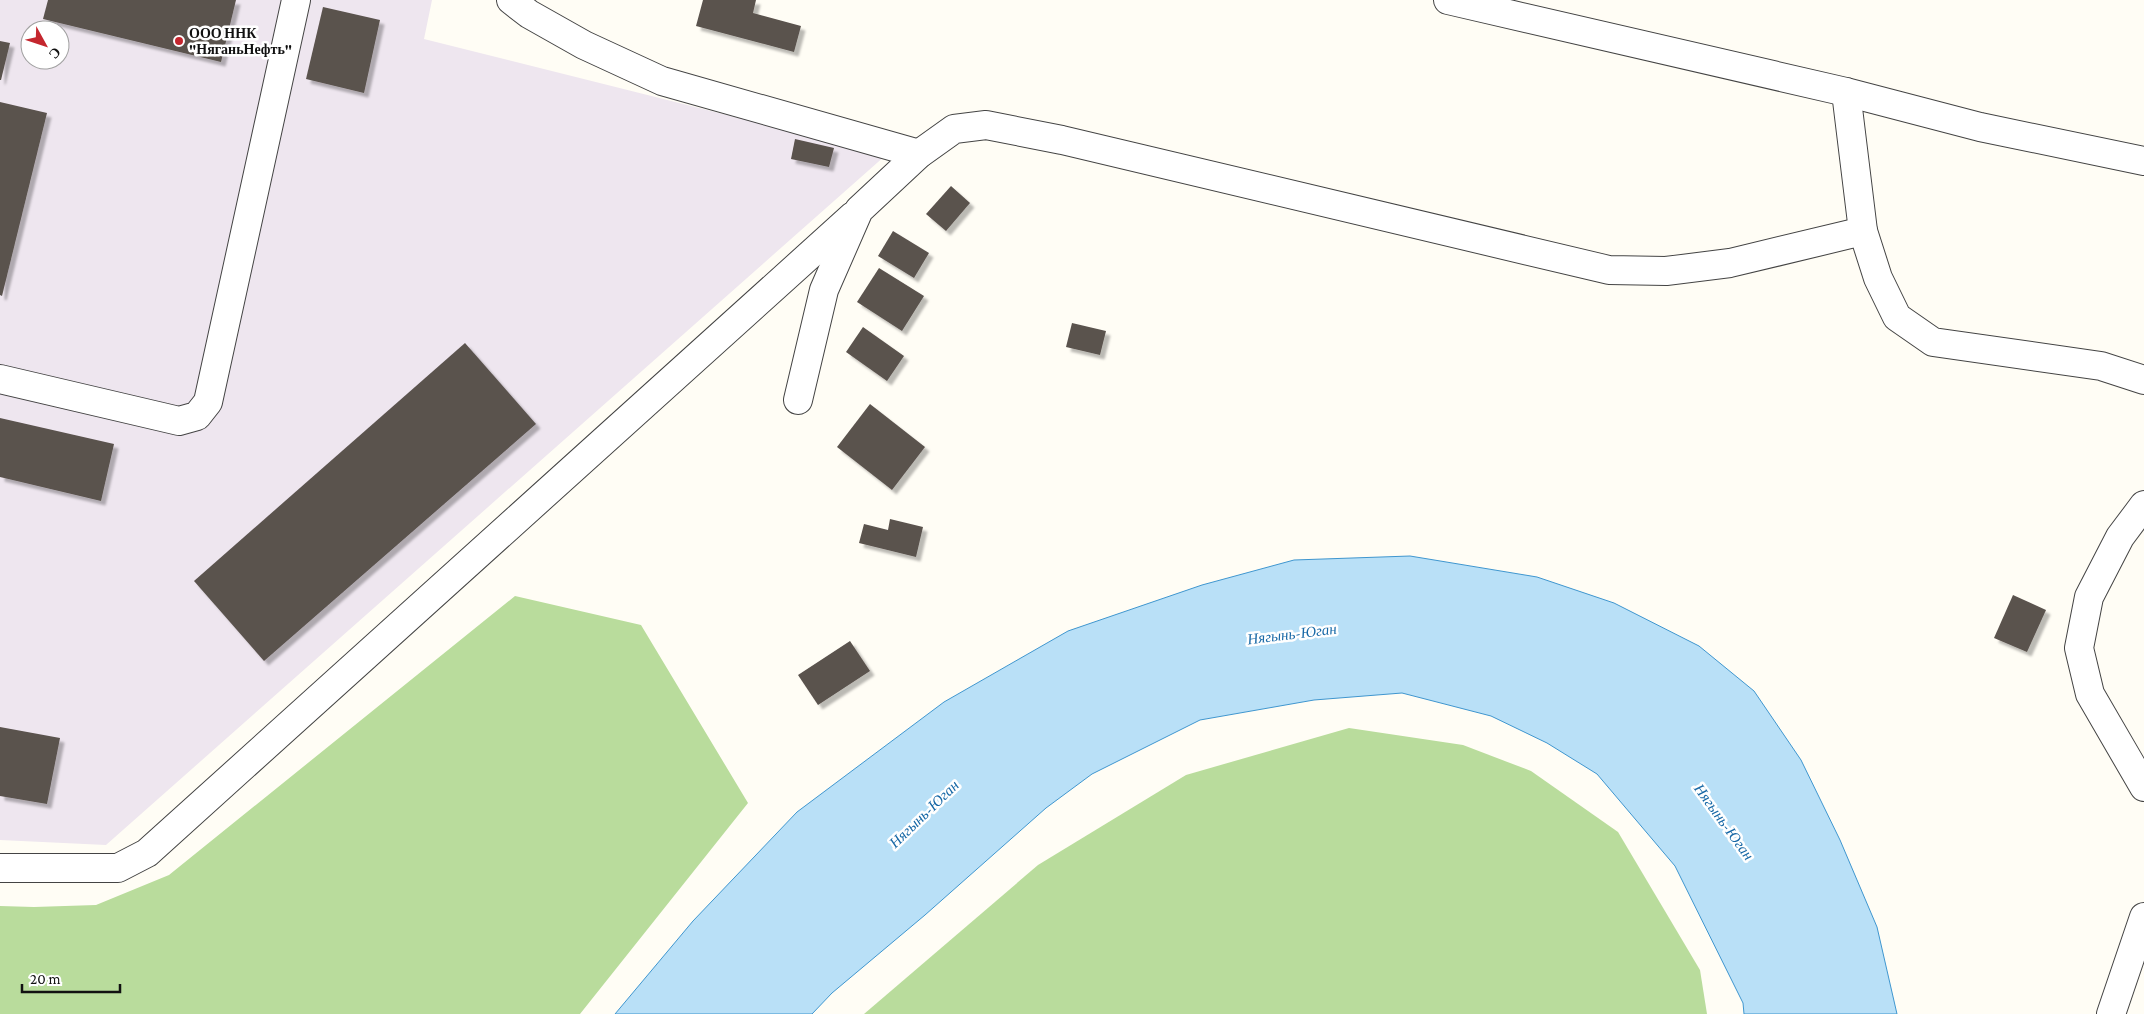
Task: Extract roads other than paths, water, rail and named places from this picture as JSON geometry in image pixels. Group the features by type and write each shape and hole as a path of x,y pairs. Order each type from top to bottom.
{"lane":[{"path":"0,379 179,421 197,416 208,402 296,0"},
{"path":"511,0 529,14 584,45 662,80 919,154"},
{"path":"1448,0 1846,92 1980,127 2144,161"},
{"path":"1846,92 1863,231 1878,278 1897,317 1933,342 2101,366 2144,380"},
{"path":"0,868 118,868 147,853 860,210 919,154 954,129 986,125 1062,140 1609,270 1666,271 1730,263 1863,231"},
{"path":"798,400 824,290 860,210"},
{"path":"2144,505 2120,537 2089,597 2079,648 2090,694 2144,787"},
{"path":"2111,1014 2144,917"}],"water":[{"name":"Нягынь-Юган","path":"1410,556 1537,577 1614,603 1699,646 1754,691 1801,760 1840,840 1877,927 1897,1014 1744,1014 1743,1003 1675,866 1597,774 1547,743 1491,716 1402,693 1314,700 1200,720 1092,774 1046,808 925,915 832,993 812,1014 615,1014 693,921 797,812 944,702 1068,631 1202,585 1294,560"}],"place":[{"name":"ООО ННК \"НяганьНефть\"","path":"179,41"}]}
